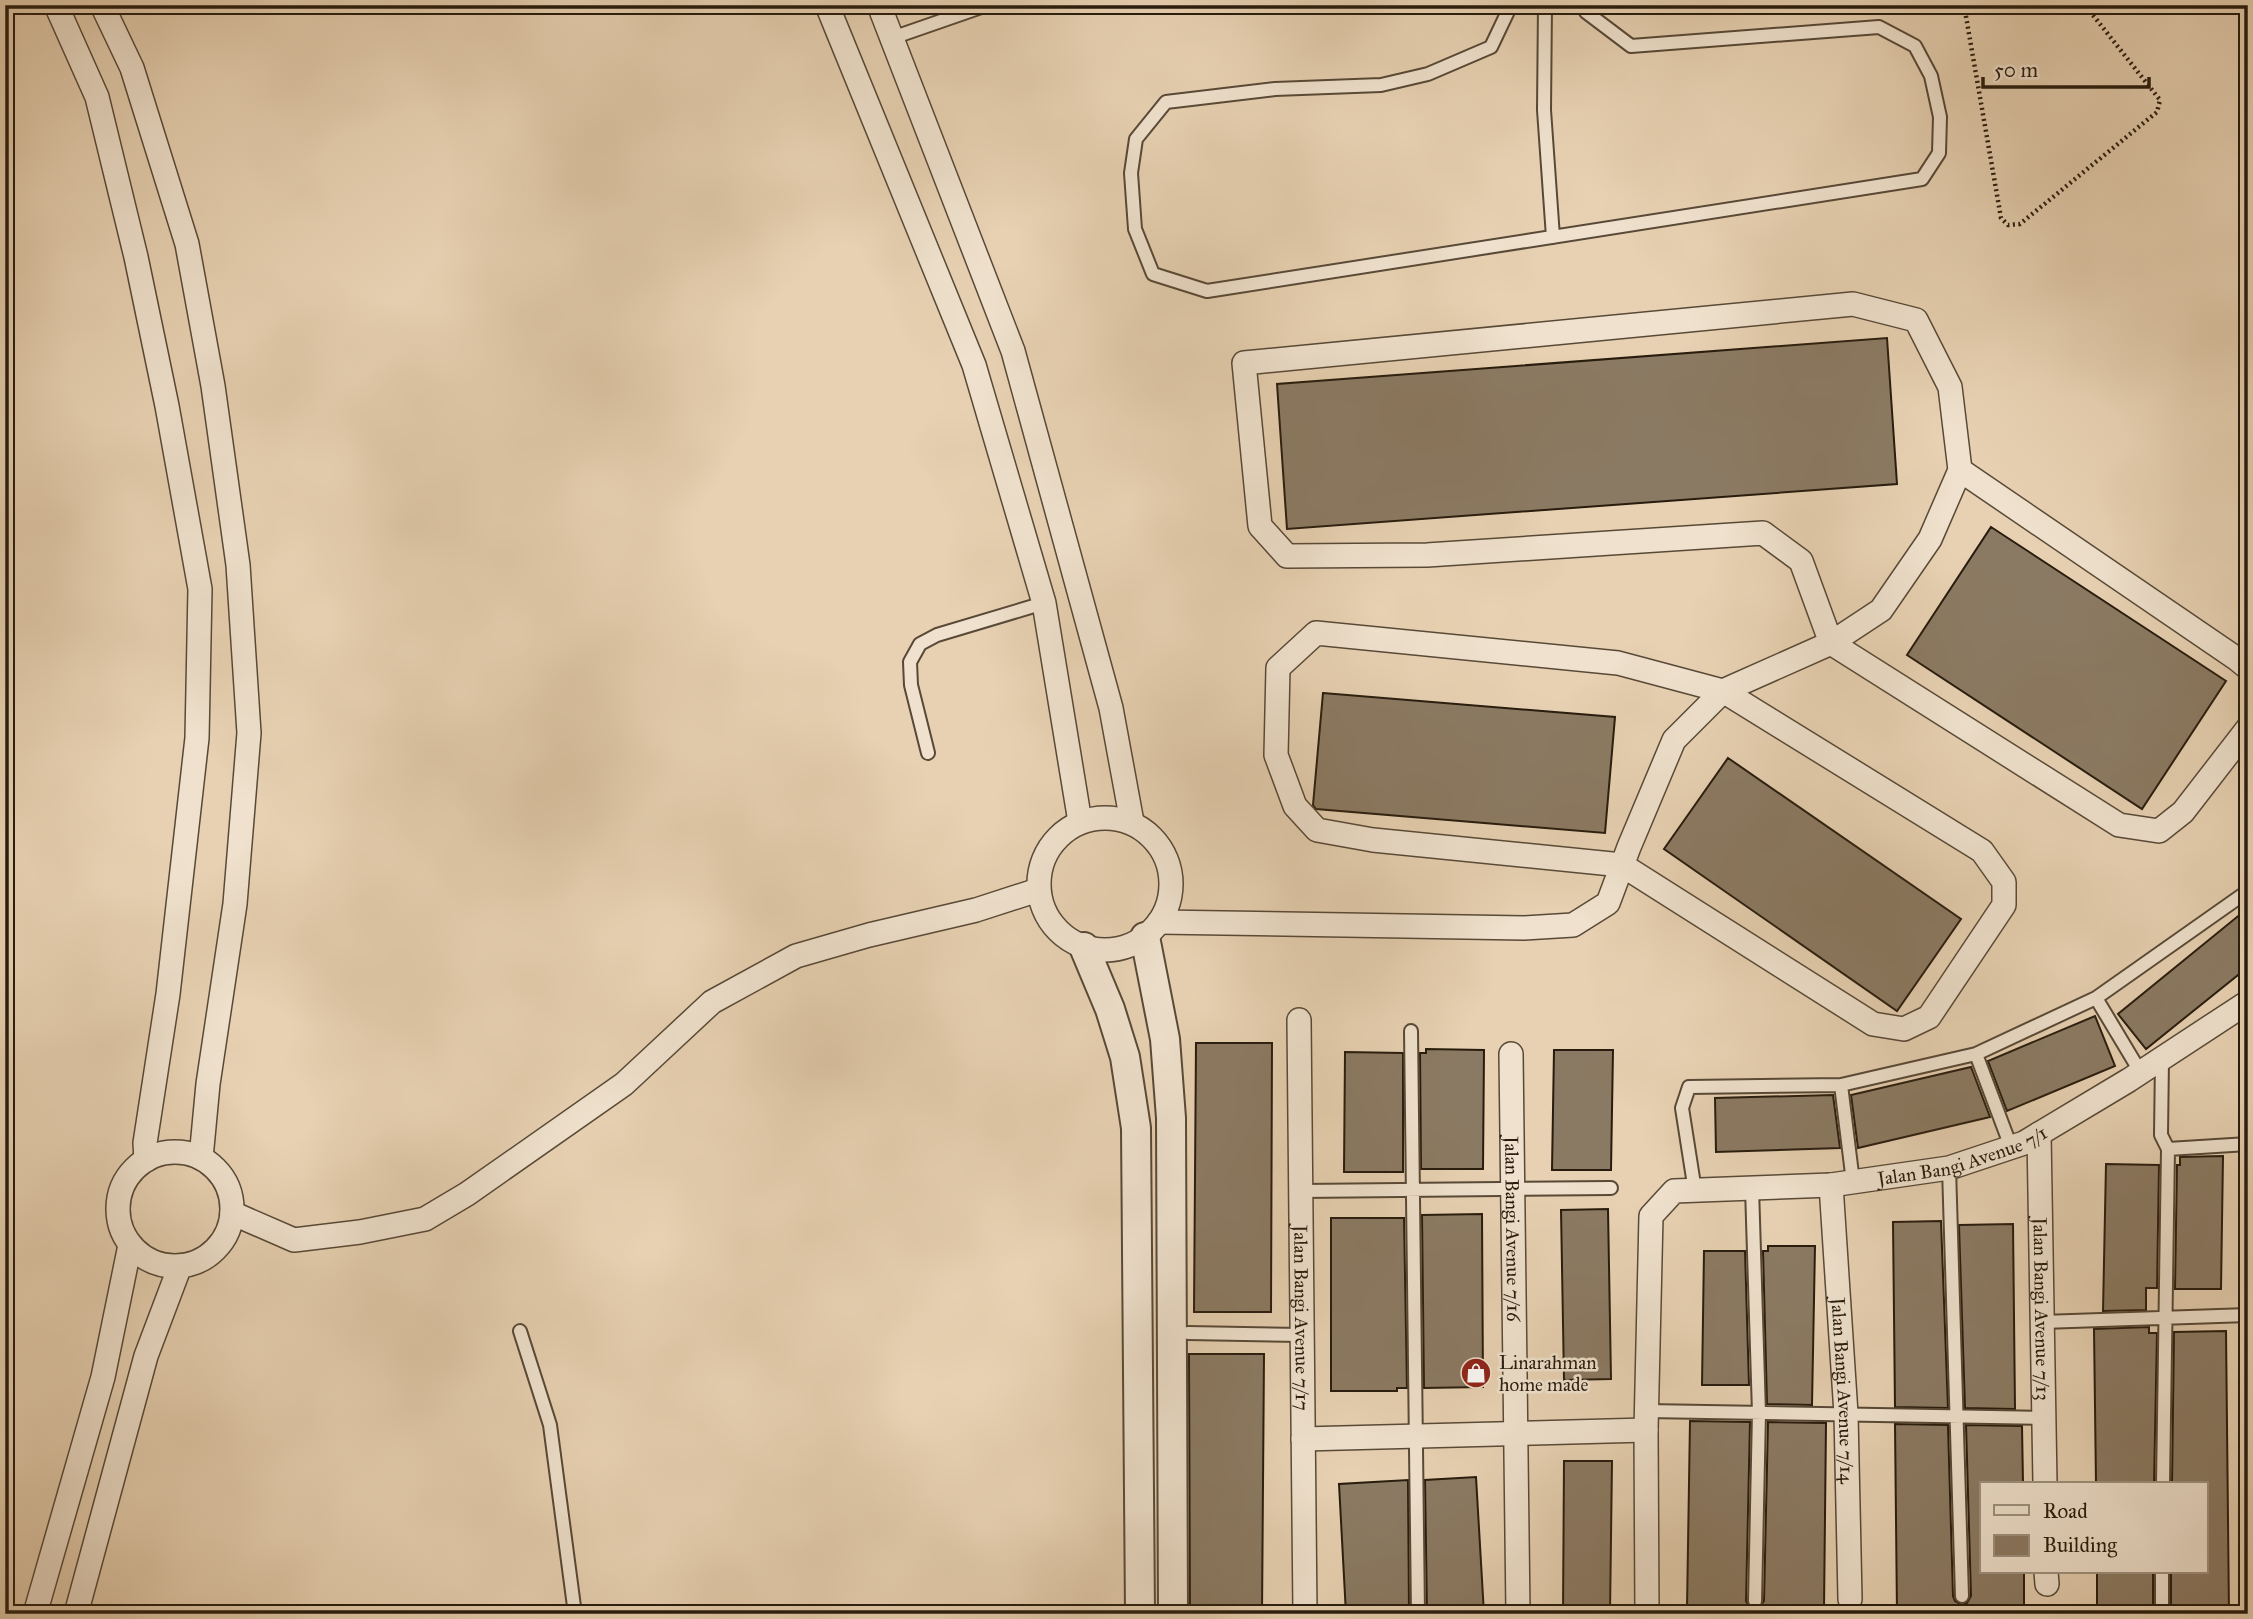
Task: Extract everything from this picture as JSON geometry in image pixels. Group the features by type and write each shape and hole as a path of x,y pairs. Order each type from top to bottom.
{"street":[{"path":"56,5 97,97 136,257 167,406 200,589 197,738 168,994 145,1143 146,1160"},
{"path":"102,5 132,68 187,244 214,386 238,565 249,733 235,904 208,1084 201,1158"},
{"path":"827,5 974,365 1044,603 1080,822"},
{"path":"879,5 1013,351 1111,708 1132,822"},
{"path":"1152,930 1524,928 1573,925 1608,903 1674,740 1723,691 1831,643 1881,610 1930,538 1960,470 1950,387 1916,320 1853,304 1244,363 1261,526 1287,556 1427,555 1763,533 1801,561 1831,643 2119,825 2159,831 2183,812 2248,728"},
{"path":"1960,470 2248,668"},
{"path":"1316,633 1618,663 1723,691 1982,850 2004,882 2004,905 1929,1017 1904,1029 1872,1024 1622,865 1373,841 1317,830 1295,806 1276,755 1278,668 1316,633"},
{"path":"1106,817 1132,822 1152,836 1165,855 1172,877 1170,901 1152,930 1131,946 1115,950 1084,947 1067,939 1052,926 1042,909 1038,890 1044,857 1052,842 1065,830 1080,822 1106,817"},
{"path":"232,1213 294,1240 360,1232 425,1219 467,1194 624,1084 712,1002 796,956 869,935 976,910 1038,890"},
{"path":"1152,930 1171,1118 1173,1614"},
{"path":"1084,947 1110,1009 1125,1056 1136,1128 1140,1614"},
{"name":"Jalan Bangi Avenue 7/1","path":"1646,1421 1651,1216 1674,1191 1842,1184 1949,1168 2011,1147 2039,1134 2141,1073 2248,1002"},
{"name":"Jalan Bangi Avenue 7/17","path":"1299,1020 1305,1614"},
{"name":"Jalan Bangi Avenue 7/16","path":"1511,1054 1518,1614"},
{"name":"Jalan Bangi Avenue 7/13","path":"2039,1134 2045,1482"},
{"path":"188,1153 215,1168 225,1181 231,1197 232,1213 225,1236 210,1255 180,1266 161,1265 144,1258 130,1245 120,1223 118,1199 133,1170 146,1160 159,1154 188,1153"},
{"name":"Jalan Bangi Avenue 7/14","path":"1842,1184 1850,1598"},
{"path":"35,1614 103,1377 130,1245"},
{"path":"76,1614 146,1356 180,1266"},
{"path":"1303,1439 1515,1433 1646,1421 1647,1614"}],"lane":[{"path":"892,38 987,5"},
{"path":"1510,5 1491,47 1428,74 1381,85 1275,89 1166,102 1136,139 1131,173 1135,229 1153,274 1207,291 1922,179 1939,153 1940,117 1931,76 1915,46 1879,27 1630,47 1586,12 1582,5"},
{"path":"1545,5 1544,110 1553,237"},
{"path":"928,753 911,685 910,662 920,644 937,635 1044,603"},
{"path":"1695,1191 1682,1108 1689,1087 1841,1085 1976,1055 2096,998 2248,891"},
{"path":"2096,998 2141,1073"},
{"path":"1411,1031 1418,1614"},
{"path":"1976,1055 2011,1147"},
{"path":"2162,1059 2161,1135 2168,1149 2163,1482"},
{"path":"1841,1085 1842,1184"},
{"path":"2168,1149 2248,1144"},
{"path":"1949,1168 1962,1596"},
{"path":"1301,1191 1611,1188"},
{"path":"1752,1188 1759,1413 1755,1601"},
{"path":"2042,1322 2248,1315"},
{"path":"520,1331 550,1426 575,1614"},
{"path":"1188,1333 1302,1335"},
{"path":"1646,1421 1759,1413 2044,1418"},
{"path":"2162,1574 2162,1614"}],"path":[{"path":"1964,5 2001,218 2008,225 2020,224 2157,112 2160,100 2085,5"}],"building":[{"path":"1887,338 1897,484 1287,529 1277,384"},
{"path":"1991,527 2226,681 2142,809 1907,655"},
{"path":"1323,693 1615,717 1605,833 1316,809 1313,805"},
{"path":"1728,758 1961,919 1897,1011 1664,849"},
{"path":"2248,908 2248,967 2146,1049 2118,1014"},
{"path":"2095,1016 2115,1066 2007,1111 1988,1061"},
{"path":"1196,1043 1272,1043 1271,1312 1194,1312"},
{"path":"1426,1049 1484,1050 1483,1169 1421,1169 1420,1053 1426,1053"},
{"path":"1554,1050 1613,1050 1611,1170 1552,1170"},
{"path":"1345,1052 1403,1053 1403,1172 1344,1172"},
{"path":"1971,1067 1990,1117 1858,1148 1851,1095"},
{"path":"1833,1095 1840,1148 1716,1152 1715,1098"},
{"path":"2223,1156 2221,1289 2175,1289 2177,1165 2180,1165 2180,1157"},
{"path":"2106,1164 2159,1165 2157,1288 2146,1288 2146,1310 2103,1311"},
{"path":"1608,1209 1611,1379 1564,1380 1561,1210"},
{"path":"1482,1214 1483,1387 1424,1388 1422,1215"},
{"path":"1331,1218 1404,1218 1407,1388 1397,1388 1397,1391 1331,1391"},
{"path":"1941,1221 1948,1408 1895,1407 1893,1222"},
{"path":"2013,1224 2015,1409 1965,1408 1959,1225"},
{"path":"1768,1246 1815,1246 1812,1405 1767,1404 1763,1251 1768,1251"},
{"path":"1704,1251 1745,1251 1749,1385 1702,1385"},
{"path":"2149,1327 2149,1333 2157,1333 2154,1482 2096,1482 2094,1329"},
{"path":"2226,1331 2229,1614 2171,1614 2171,1574 2208,1574 2208,1482 2172,1482 2174,1332"},
{"path":"1189,1354 1264,1354 1262,1614 1190,1614"},
{"path":"1690,1421 1750,1422 1746,1601 1750,1608 1687,1608"},
{"path":"1768,1422 1826,1423 1824,1609 1759,1608 1764,1601"},
{"path":"1895,1424 1948,1425 1953,1596 1955,1601 1962,1605 1967,1603 1971,1596 1966,1425 2022,1426 2023,1482 1980,1482 1980,1574 2024,1574 2024,1614 1897,1614"},
{"path":"1564,1461 1612,1461 1610,1614 1563,1614"},
{"path":"1476,1477 1484,1614 1427,1614 1425,1480"},
{"path":"1408,1480 1409,1614 1346,1614 1339,1484"},
{"path":"2097,1574 2153,1574 2153,1614 2097,1614"}],"place":[{"name":"Linarahman home made","path":"1476,1373"}]}
